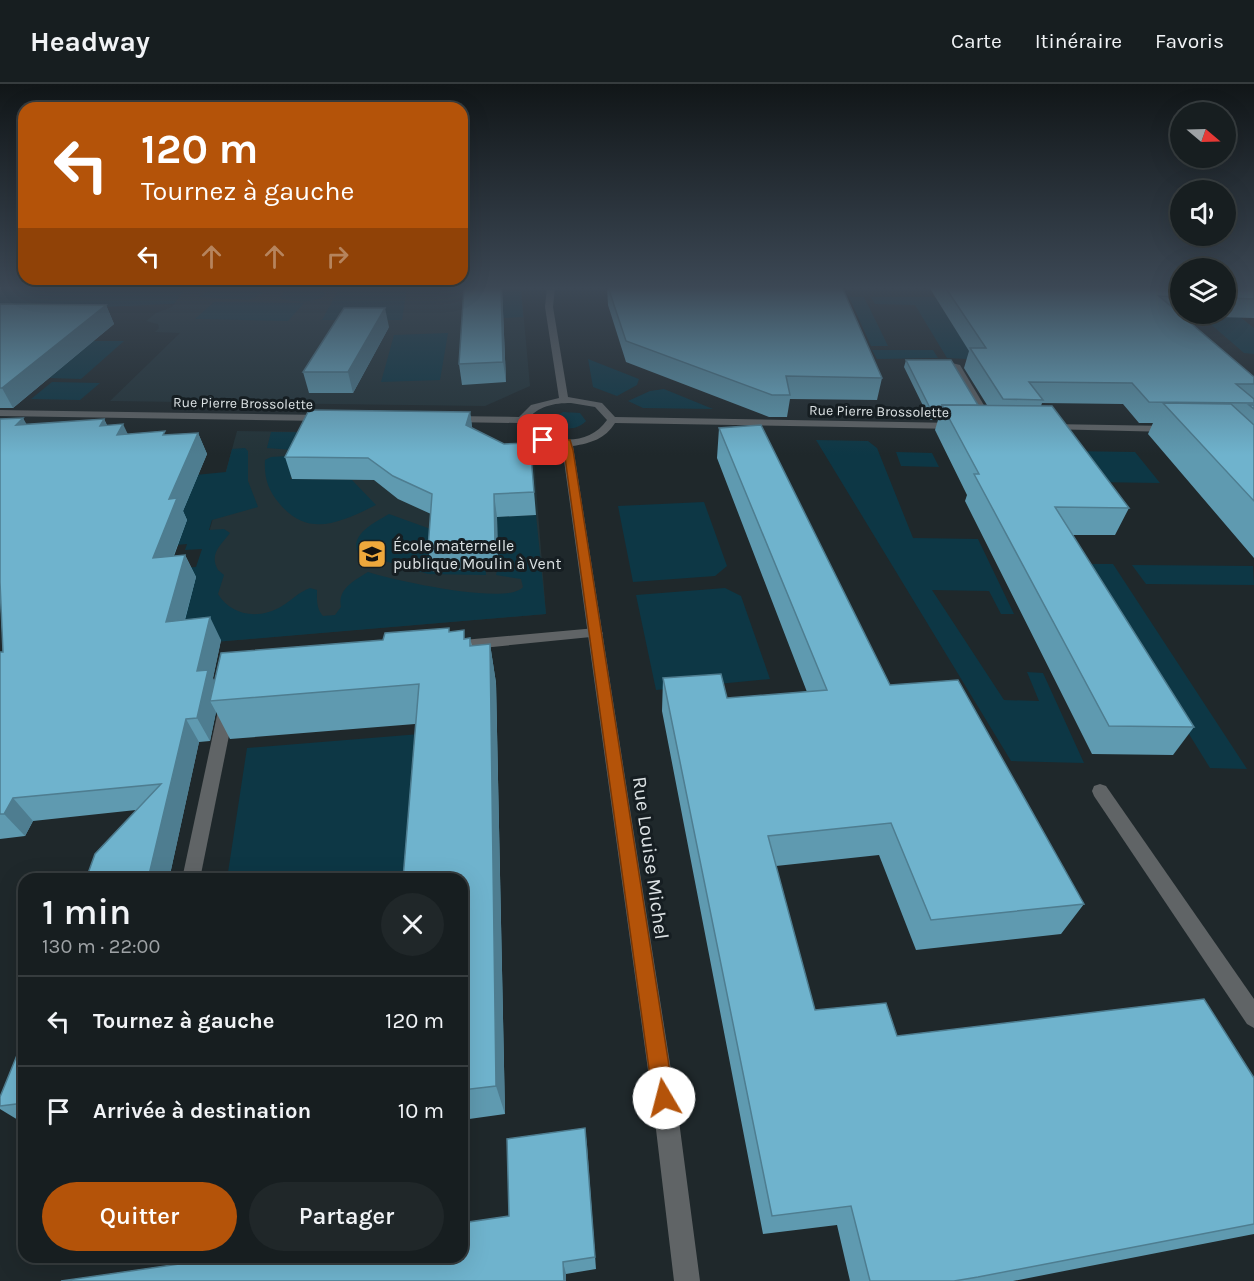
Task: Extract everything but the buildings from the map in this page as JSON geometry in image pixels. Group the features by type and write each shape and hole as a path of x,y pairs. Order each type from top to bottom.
{"street":[{"path":"555,343 564,400"},
{"path":"955,365 992,426"},
{"path":"564,400 592,402 603,407 612,420 608,428 598,436 567,442 543,440 533,436 523,426 522,420 536,406 564,400"},
{"name":"Rue Pierre Brossolette","path":"0,413 332,418"},
{"path":"439,419 522,420"},
{"name":"Rue Pierre Brossolette","path":"612,420 968,426"},
{"path":"980,426 1004,427"},
{"path":"1039,427 1179,429"},
{"name":"Rue Louise Michel","path":"567,442 667,1121 687,1281"},
{"path":"436,647 596,633"},
{"path":"192,873 229,693"},
{"path":"1100,791 1254,1017"}],"shaded area":[{"path":"91,343 122,343 81,379 49,378"},
{"path":"170,343 526,343 530,386 485,406 110,401"},
{"path":"392,343 446,343 440,380 381,382"},
{"path":"870,343 886,343 888,346 871,346"},
{"path":"938,343 964,343 1002,402 994,402 967,359 947,358"},
{"path":"1232,343 1254,343 1254,354 1244,353"},
{"path":"872,350 933,350 938,358 877,359"},
{"path":"588,359 639,379 637,385 617,396 593,387"},
{"path":"52,382 100,383 80,400 31,399"},
{"path":"664,389 713,409 643,408 628,401 650,391"},
{"path":"563,412 580,413 586,421 578,427 569,428 551,423 551,419"},
{"name":"École maternelle publique Moulin à Vent","path":"237,431 482,434 534,461 546,614 178,645"},
{"path":"271,432 389,433 306,451 267,448"},
{"path":"816,440 868,441 877,448 913,538 978,539 1014,614 1001,614 989,591 932,590 1004,700 1039,701 1027,672 1043,673 1084,763 1011,761"},
{"path":"245,448 248,451 248,481 258,507 212,520 209,530 224,529 230,533 219,546 215,559 218,570 224,575 218,594 230,607 247,614 265,613 282,606 310,588 317,590 318,607 323,616 335,615 341,607 340,601 344,590 368,572 449,590 496,594 513,592 523,587 521,579 496,575 498,567 497,517 536,515 546,614 179,645 182,568 196,567 202,549 185,550 187,544 134,549 195,475 226,472 232,449"},
{"path":"1067,451 1135,452 1160,483 1089,482"},
{"path":"896,452 932,453 939,467 901,466"},
{"path":"304,455 290,479 352,480 376,505 350,517 325,524 301,521 290,514 269,488 265,460 271,457"},
{"path":"704,502 727,566 715,576 633,582 618,506"},
{"path":"389,514 436,531 486,568 486,575 428,574 358,553 356,546 360,534"},
{"path":"1084,564 1113,564 1247,769 1210,768"},
{"path":"1132,565 1253,566 1254,585 1146,584"},
{"path":"725,588 741,596 770,679 656,690 636,595"},
{"path":"420,734 411,873 228,873 247,748"}],"place":[{"name":"École maternelle publique Moulin à Vent","path":"372,554"}],"route":[{"path":"543,440 567,442 664,1098"}]}
